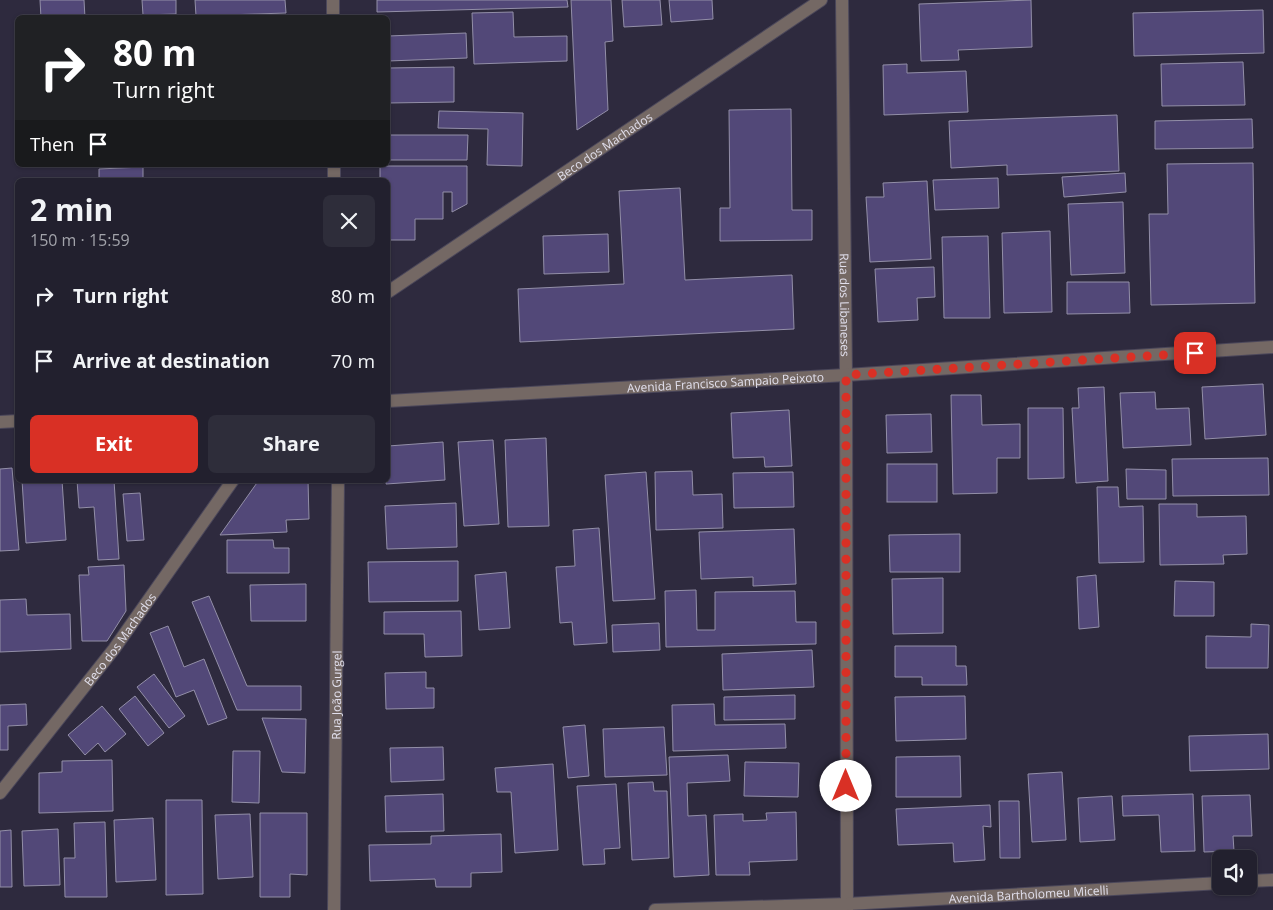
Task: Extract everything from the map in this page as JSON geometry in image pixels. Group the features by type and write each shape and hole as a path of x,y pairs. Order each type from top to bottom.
{"street":[{"path":"333,0 334,15"},
{"name":"Beco dos Machados","path":"390,291 821,0"},
{"name":"Rua dos Libaneses","path":"842,0 846,375 847,907"},
{"name":"Avenida Francisco Sampaio Peixoto","path":"390,401 1273,348"},
{"path":"0,422 15,421"},
{"name":"Beco dos Machados","path":"0,793 114,649 231,483"},
{"name":"Rua João Gurgel","path":"334,910 338,483"},
{"path":"1257,881 1273,880"},
{"name":"Avenida Bartholomeu Micelli","path":"655,910 847,907 1212,884"}],"building":[{"path":"40,0 84,0 85,15 41,15"},
{"path":"142,0 176,0 176,14 143,15"},
{"path":"195,0 285,0 286,13 196,15"},
{"path":"377,0 567,0 568,7 377,12"},
{"path":"571,0 611,0 613,41 605,42 608,110 577,130"},
{"path":"622,0 660,0 662,25 624,27"},
{"path":"669,0 712,0 713,19 671,22"},
{"path":"1031,0 1032,47 958,50 959,60 921,61 919,4"},
{"path":"1263,10 1264,53 1134,56 1133,13"},
{"path":"513,12 514,37 567,36 567,61 474,64 472,13"},
{"path":"466,33 467,58 390,61 390,36"},
{"path":"1243,62 1245,105 1162,106 1161,64"},
{"path":"907,64 907,73 966,71 968,112 884,115 883,65"},
{"path":"454,67 454,102 390,103 390,68"},
{"path":"791,109 792,210 812,210 812,240 720,241 720,208 730,208 729,110"},
{"path":"439,111 523,113 522,166 487,165 488,129 438,128"},
{"path":"1117,115 1119,171 1007,175 1007,165 951,168 949,121"},
{"path":"1252,119 1253,148 1155,149 1155,121"},
{"path":"390,135 468,135 467,160 390,160"},
{"path":"1253,163 1255,303 1151,305 1149,214 1168,214 1167,164"},
{"path":"467,166 467,204 452,212 452,192 443,192 443,219 415,219 415,240 390,240 390,178 380,178 380,167"},
{"path":"143,167 143,178 99,178 99,169"},
{"path":"1125,173 1126,192 1064,197 1062,177"},
{"path":"998,178 999,208 935,210 933,180"},
{"path":"927,181 931,259 870,262 866,197 884,197 883,183"},
{"path":"680,188 685,280 792,275 794,329 520,342 518,289 624,284 619,191"},
{"path":"1123,202 1125,273 1071,275 1068,204"},
{"path":"1050,231 1052,312 1004,313 1002,233"},
{"path":"608,234 609,272 544,274 543,236"},
{"path":"988,236 990,318 944,318 942,237"},
{"path":"934,267 935,297 917,298 918,320 878,322 875,269"},
{"path":"1067,282 1129,282 1130,313 1067,314"},
{"path":"1263,384 1266,435 1205,439 1202,387"},
{"path":"1104,387 1108,481 1076,483 1072,408 1079,408 1078,388"},
{"path":"1155,392 1156,409 1189,408 1191,445 1123,448 1120,393"},
{"path":"951,395 981,395 982,425 1020,424 1020,458 997,458 997,493 953,494"},
{"path":"1028,408 1063,408 1064,478 1028,479"},
{"path":"789,410 792,466 765,467 764,457 733,458 731,413"},
{"path":"931,414 932,452 887,453 886,415"},
{"path":"546,438 549,526 508,527 505,440"},
{"path":"493,440 499,524 464,526 458,442"},
{"path":"443,442 445,480 386,484 390,483 390,446"},
{"path":"1268,458 1269,495 1173,496 1172,459"},
{"path":"887,464 937,464 937,502 887,502"},
{"path":"12,468 19,550 0,551 0,469"},
{"path":"1126,469 1166,470 1166,499 1127,499"},
{"path":"692,471 693,495 722,494 723,528 656,530 655,472"},
{"path":"646,472 655,599 613,601 605,475"},
{"path":"793,472 794,507 734,508 733,473"},
{"path":"22,483 62,483 66,540 26,543"},
{"path":"77,483 114,483 119,559 98,560 94,507 79,508"},
{"path":"257,483 308,483 309,519 286,520 287,532 220,535"},
{"path":"1097,487 1118,487 1119,507 1143,506 1144,562 1099,563"},
{"path":"140,493 144,540 127,541 123,494"},
{"path":"456,503 457,547 387,549 385,506"},
{"path":"1159,504 1197,504 1197,517 1246,516 1247,554 1223,555 1224,564 1160,565"},
{"path":"599,528 607,643 574,645 572,622 560,623 556,567 575,566 573,530"},
{"path":"794,529 796,584 753,586 753,577 701,579 699,532"},
{"path":"960,534 960,572 890,572 889,535"},
{"path":"227,540 273,540 274,548 289,548 289,573 227,573"},
{"path":"458,561 458,601 369,602 368,562"},
{"path":"124,565 126,611 107,641 82,641 79,575 89,575 88,567"},
{"path":"506,572 510,628 479,630 475,575"},
{"path":"1096,575 1099,627 1079,629 1077,577"},
{"path":"943,578 943,633 893,634 892,579"},
{"path":"1175,581 1214,582 1214,616 1174,616"},
{"path":"306,584 306,621 251,621 250,585"},
{"path":"696,590 697,630 715,630 715,592 795,591 796,622 816,622 816,644 666,647 665,591"},
{"path":"209,596 247,686 301,686 301,710 237,710 192,602"},
{"path":"26,599 27,615 70,614 71,649 0,652 0,600"},
{"path":"461,611 462,656 425,657 424,634 384,634 384,612"},
{"path":"659,623 660,650 613,652 612,625"},
{"path":"1251,624 1269,625 1268,668 1206,668 1206,636 1251,637"},
{"path":"168,626 184,667 204,659 227,718 208,725 194,690 176,697 150,633"},
{"path":"895,646 956,646 956,666 966,666 967,685 922,685 922,677 895,677"},
{"path":"812,650 814,687 723,690 722,654"},
{"path":"426,672 426,688 434,688 434,708 386,709 385,673"},
{"path":"154,674 185,716 169,728 137,687"},
{"path":"795,695 795,719 724,720 724,697"},
{"path":"135,696 164,733 148,746 119,709"},
{"path":"965,696 966,739 896,741 895,697"},
{"path":"26,704 27,725 8,726 8,750 0,750 0,705"},
{"path":"714,704 715,725 785,724 786,748 673,751 672,705"},
{"path":"102,706 126,734 105,752 98,743 85,755 68,735"},
{"path":"262,718 306,719 305,773 282,772"},
{"path":"585,725 589,776 568,778 563,727"},
{"path":"664,727 667,775 605,777 603,729"},
{"path":"1268,734 1269,769 1190,771 1189,736"},
{"path":"443,747 444,780 391,782 390,748"},
{"path":"233,751 260,751 259,803 232,802"},
{"path":"728,755 730,781 687,783 688,816 706,815 709,875 674,877 669,757"},
{"path":"960,756 961,797 896,797 896,757"},
{"path":"112,760 113,811 39,813 39,773 62,772 62,761"},
{"path":"745,762 799,763 798,797 744,796"},
{"path":"553,764 558,850 515,853 511,792 497,792 495,768"},
{"path":"1062,772 1066,840 1032,842 1028,774"},
{"path":"653,782 654,791 667,791 669,858 632,860 628,783"},
{"path":"616,784 620,848 604,849 605,864 583,865 577,786"},
{"path":"443,794 444,831 386,832 385,796"},
{"path":"1193,794 1195,851 1161,852 1159,815 1123,816 1122,796"},
{"path":"1250,795 1252,836 1233,836 1234,850 1204,852 1202,796"},
{"path":"1112,796 1115,840 1080,842 1078,798"},
{"path":"166,800 202,800 203,894 166,895"},
{"path":"999,801 1019,801 1020,858 1000,858"},
{"path":"990,805 991,827 983,826 985,860 954,862 953,843 898,845 896,809"},
{"path":"796,812 797,860 749,862 750,875 716,875 714,815 743,814 743,821 767,820 766,813"},
{"path":"260,813 307,813 307,875 290,874 290,897 260,897"},
{"path":"250,814 253,877 218,879 215,815"},
{"path":"153,818 156,880 116,882 114,820"},
{"path":"105,822 107,897 65,897 64,858 75,858 74,823"},
{"path":"58,829 60,885 24,886 22,831"},
{"path":"11,830 12,887 0,887 0,831"},
{"path":"501,834 502,872 471,873 471,887 436,887 435,879 370,881 369,845 431,844 431,836"}],"route":[{"path":"846,786 846,375 1195,353"}]}
